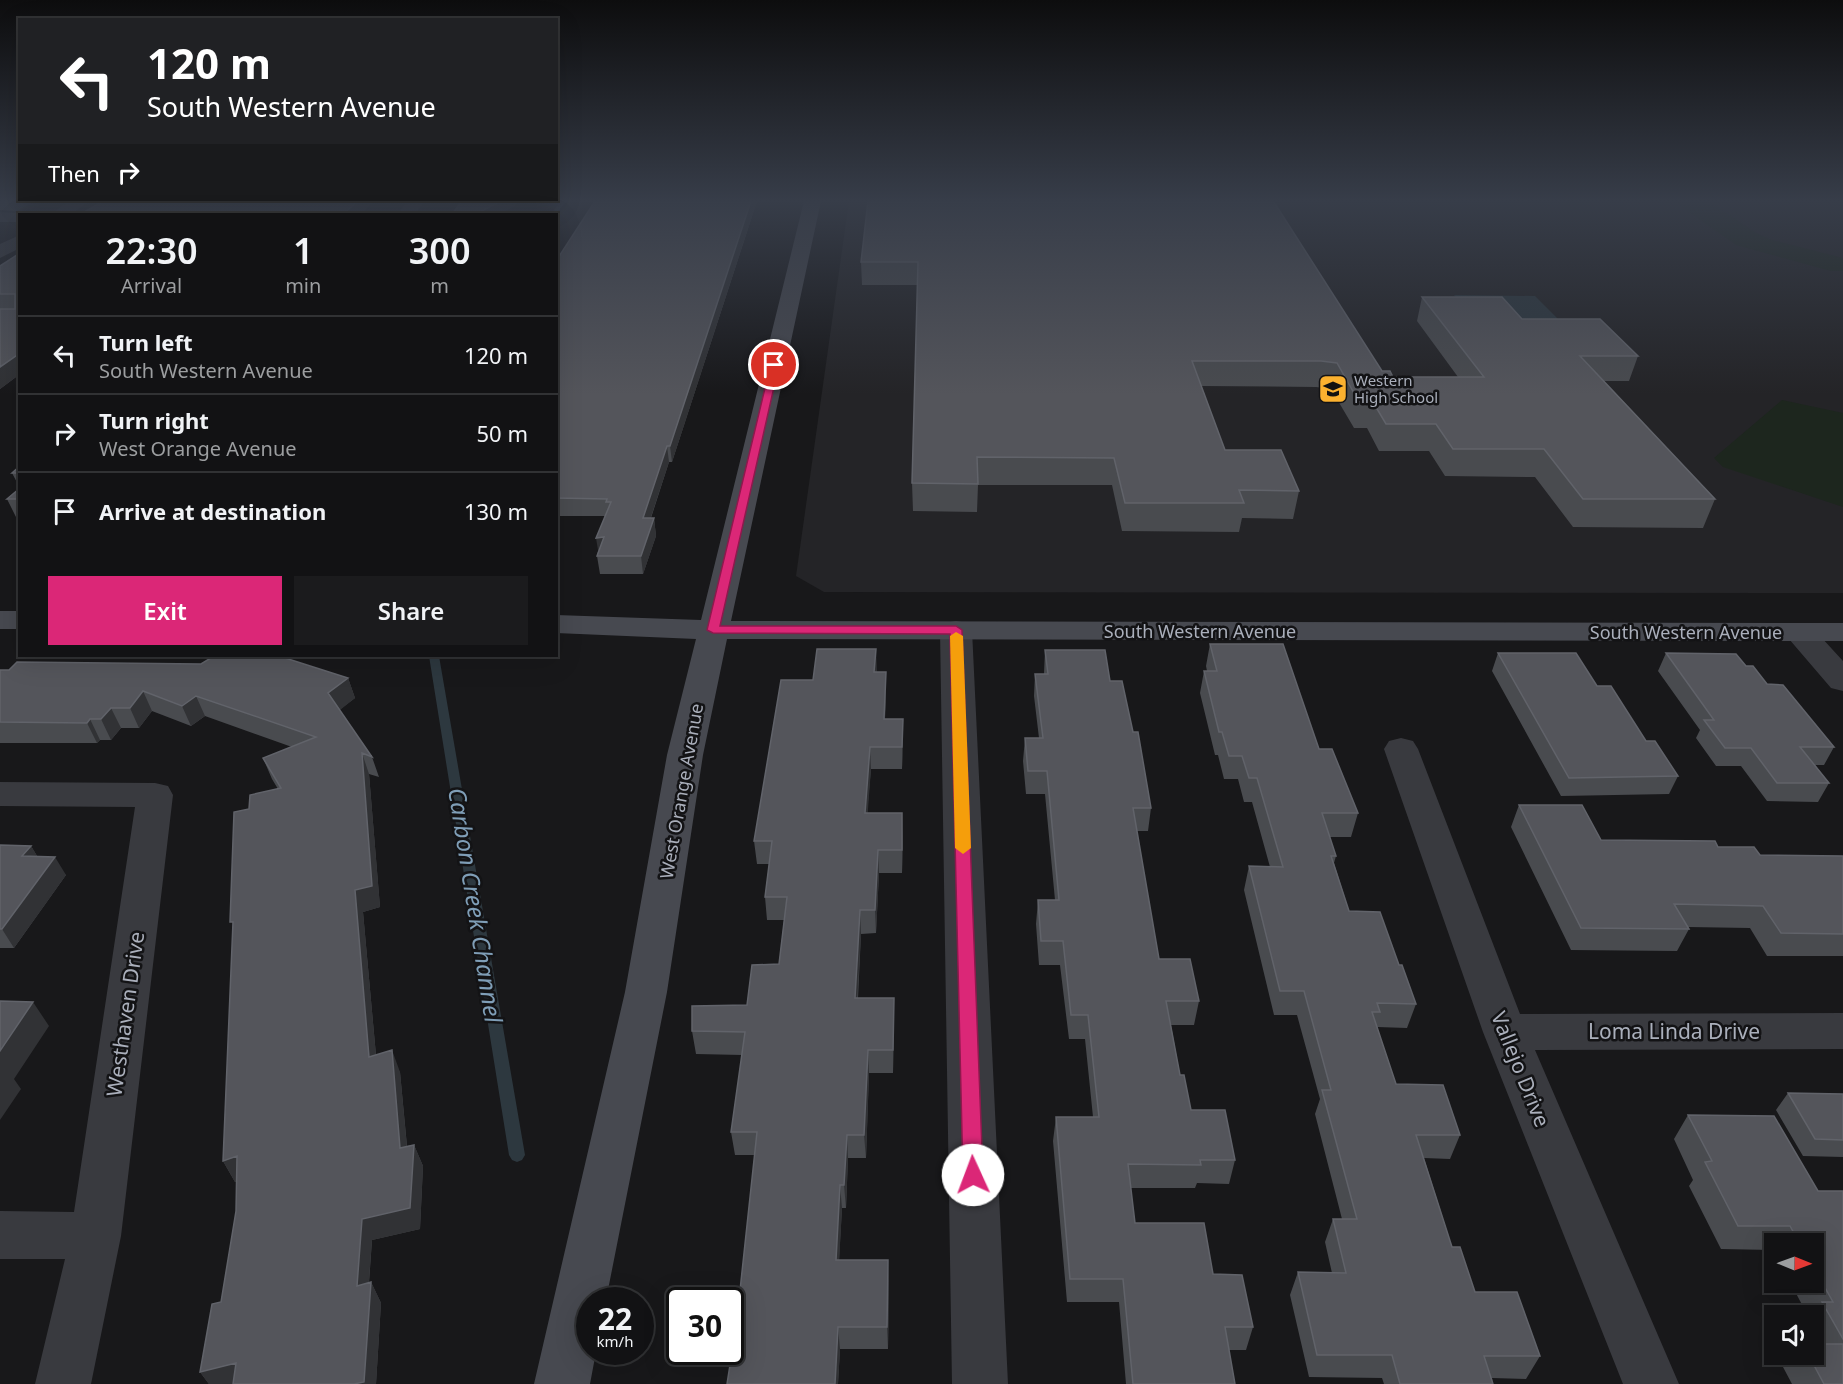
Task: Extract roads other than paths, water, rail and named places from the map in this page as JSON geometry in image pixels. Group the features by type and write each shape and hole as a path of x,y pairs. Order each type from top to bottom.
{"street":[{"name":"West Orange Avenue","path":"562,1384 646,992 685,755 797,266"},
{"path":"0,620 18,620"},
{"name":"South Western Avenue","path":"558,624 713,630 1843,632"},
{"path":"956,630 980,1384"},
{"path":"1798,632 1843,681"},
{"name":"Vallejo Drive","path":"1401,749 1505,1032 1651,1384"},
{"name":"Westhaven Drive","path":"0,794 155,795 96,1236 63,1384"},
{"name":"Loma Linda Drive","path":"1505,1032 1843,1031"},
{"path":"0,1235 96,1236"}],"waterway":[{"name":"Carbon Creek Channel","path":"434,657 517,1155"}],"place":[{"name":"Western High School","path":"1333,389"}]}
